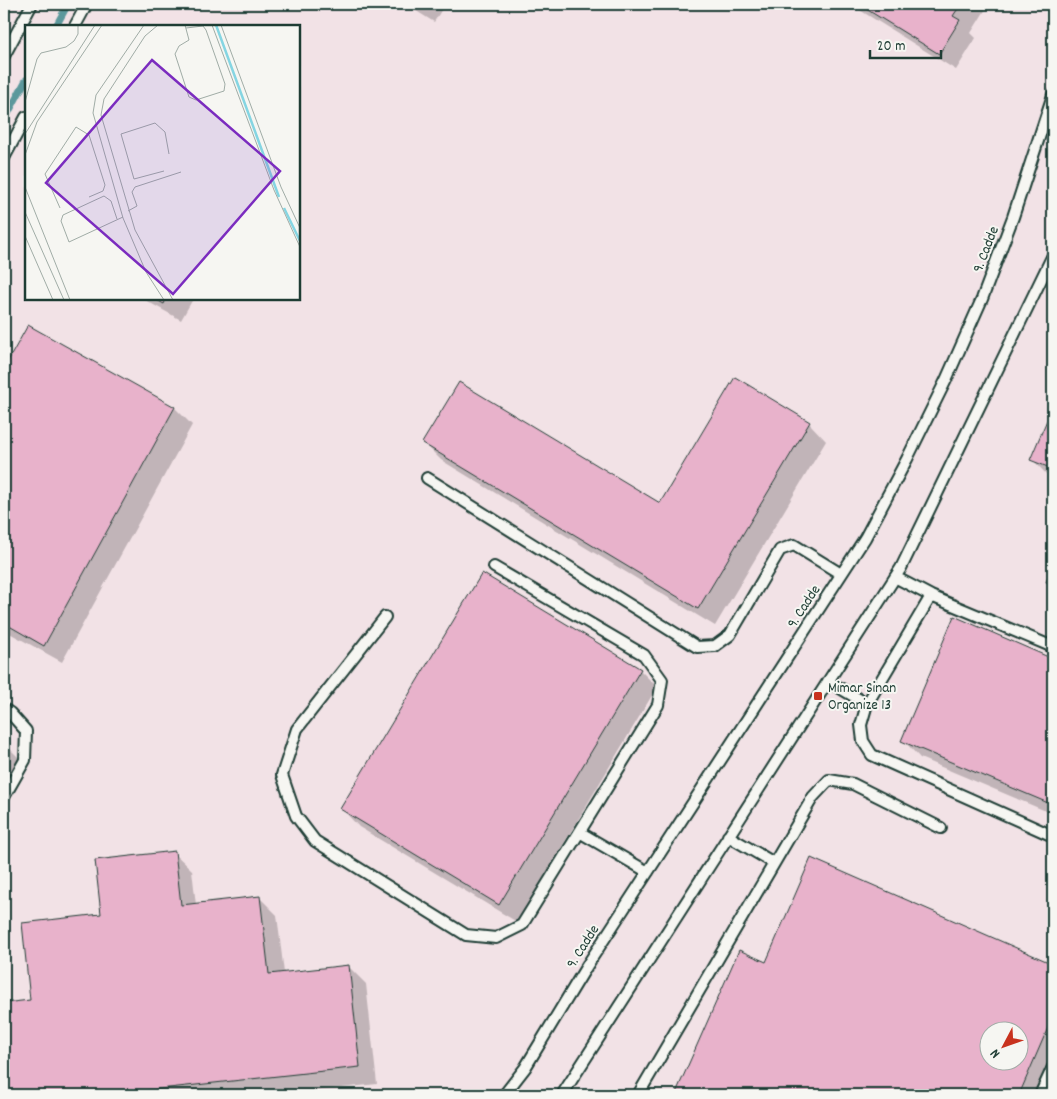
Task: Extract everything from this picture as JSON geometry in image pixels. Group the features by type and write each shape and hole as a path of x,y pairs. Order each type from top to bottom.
{"lane":[{"path":"4,56 32,4"},
{"path":"76,25 87,4"},
{"name":"9. Cadde","path":"504,1095 525,1068 588,964 865,538 946,380 982,299 1013,217 1053,95"},
{"path":"4,158 25,119"},
{"path":"562,1095 901,568 1053,255"},
{"path":"427,478 696,647 715,646 730,635 780,550 794,545 841,574"},
{"path":"385,617 297,729 282,775 296,816 315,841 466,936 496,938 522,925 658,705 662,680 644,655 494,567"},
{"path":"895,578 931,596 1053,647"},
{"path":"931,596 867,704 861,725 863,741 872,755 1053,836"},
{"path":"828,681 867,704"},
{"path":"4,709 26,731 25,760 4,797"},
{"path":"638,1095 813,797 829,780 853,784 941,828"},
{"path":"580,833 648,872"},
{"path":"728,836 774,863"},
{"path":"1040,1095 1053,1067"}],"shaded area":[{"path":"4,4 1053,4 1053,1095 4,1095"}],"building":[{"path":"858,4 961,4 953,16 960,20 939,54"},
{"path":"157,300 166,300 164,304"},
{"path":"28,325 175,407 44,646 4,623 4,368"},
{"path":"735,377 810,422 698,609 422,443 459,382 660,503"},
{"path":"1047,420 1053,422 1053,469 1030,460"},
{"path":"1053,564 1053,585 1046,582"},
{"path":"482,573 641,669 499,905 340,809"},
{"path":"954,616 1053,659 1053,805 901,741"},
{"path":"175,851 181,905 260,896 269,974 349,965 360,1067 105,1095 4,1095 4,1003 30,1000 22,923 101,914 95,860"},
{"path":"811,858 1053,964 1053,1016 1030,1069 1030,1022 980,1022 980,1072 1029,1072 1019,1095 994,1095 989,1093 989,1095 675,1095 739,950 766,962"}],"waterway":[{"path":"57,25 68,4"},
{"path":"4,121 25,82"}],"place":[{"name":"Mimar Sinan Organize 13","path":"818,696"}]}
